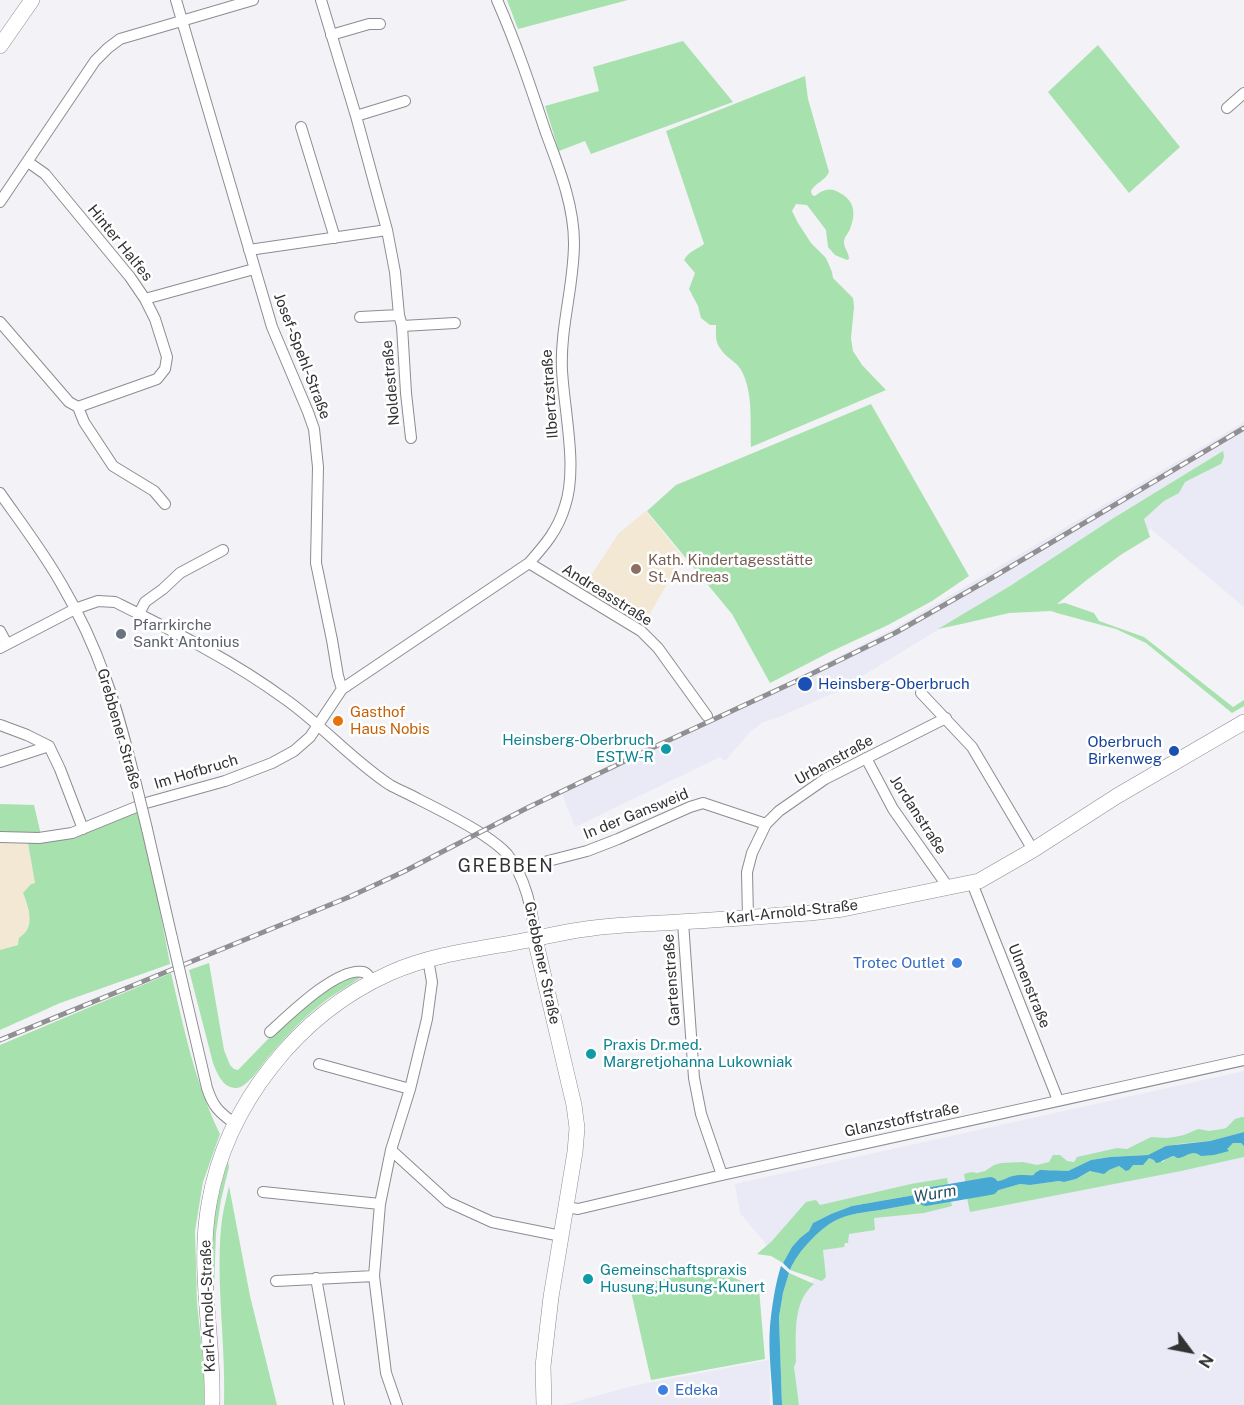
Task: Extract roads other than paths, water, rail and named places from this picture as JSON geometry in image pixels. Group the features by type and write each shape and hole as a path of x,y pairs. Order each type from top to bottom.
{"main road":[{"path":"0,46 32,0"},
{"name":"Karl-Arnold-Straße","path":"212,1405 205,1240 209,1203 220,1161 235,1124 263,1079 309,1026 333,1006 391,972 428,959 585,929 810,914 972,883 1033,850 1117,796 1244,722"},
{"name":"Grebbener Straße","path":"536,939 574,1105 577,1128 543,1366 544,1405"}],"street":[{"name":"Josef-Spehl-Straße","path":"176,0 272,327 314,429 318,467 316,563 342,689"},
{"path":"0,202 95,61 108,48 120,39 253,0"},
{"name":"Noldestraße","path":"321,0 387,230 402,326 411,438"},
{"name":"Ilbertzstraße","path":"342,689 529,564 558,525 566,506 570,486 570,464 562,369 562,340 573,268 572,217 566,191 536,102 497,0"},
{"path":"331,35 369,24 380,24"},
{"path":"1227,108 1244,93"},
{"path":"356,116 405,101"},
{"path":"302,127 335,238"},
{"name":"Hinter Halfes","path":"28,162 45,174 130,277 155,319 167,357 165,369 157,379 78,407"},
{"path":"249,250 387,230"},
{"path":"145,299 254,269"},
{"path":"360,317 399,315"},
{"path":"0,322 69,402 78,407 84,422 113,466 154,491 165,504"},
{"name":"Noldestraße","path":"402,326 455,323"},
{"name":"Grebbener Straße","path":"0,493 62,584 106,679 136,784 207,1088 212,1102 221,1114 235,1124"},
{"path":"139,614 145,602 180,573 223,550"},
{"name":"Andreasstraße","path":"529,564 641,631 658,648 707,716"},
{"name":"Grebbener Straße","path":"75,609 98,601 115,602 217,655 256,678 318,724 359,763 392,786 462,822 494,842 506,853 517,869 525,888 536,939"},
{"path":"0,630 4,646 75,609"},
{"path":"318,724 342,689"},
{"path":"921,693 972,747 1033,850"},
{"name":"Urbanstraße","path":"748,918 747,872 752,852 766,824 779,811 825,779 946,717"},
{"name":"Im Hofbruch","path":"0,837 39,838 72,833 146,803 225,781 272,763 294,751 310,737 318,724"},
{"path":"0,725 49,746 83,829"},
{"path":"0,762 49,746"},
{"name":"Jordanstraße","path":"866,758 893,809 948,887"},
{"name":"In der Gansweid","path":"517,869 587,851 703,803 766,824"},
{"name":"Ulmenstraße","path":"972,883 1058,1100"},
{"name":"Gartenstraße","path":"683,922 694,1078 701,1114 722,1175"},
{"path":"397,1405 386,1373 374,1276 380,1204 391,1150 410,1089 427,1019 432,982 428,959"},
{"path":"270,1032 323,986 338,978 362,972 368,975 373,982"},
{"name":"Glanzstoffstraße","path":"566,1207 578,1209 1244,1060"},
{"path":"320,1064 410,1089"},
{"path":"391,1150 448,1202 492,1222 561,1236"},
{"path":"263,1192 380,1204"},
{"path":"276,1281 374,1276"},
{"path":"316,1278 339,1405"}],"water":[{"path":"1244,1132 1244,1146 1241,1143 1233,1143 1227,1149 1229,1151 1214,1155 1201,1156 1192,1153 1180,1158 1174,1156 1156,1163 1149,1158 1143,1165 1133,1165 1126,1171 1119,1166 1104,1174 1090,1171 1076,1179 1064,1182 1020,1184 992,1192 986,1191 967,1198 966,1186 971,1187 979,1181 1001,1181 1016,1175 1034,1175 1040,1170 1068,1171 1091,1160 1148,1155 1166,1146 1210,1141"},
{"path":"949,1189 950,1197 841,1218 811,1240 798,1255 790,1270 783,1263 792,1247 809,1231 813,1223 831,1214 852,1206"},
{"path":"781,1266 789,1273 779,1317 782,1405 773,1405 770,1326"}],"waterway":[{"name":"Wurm","path":"926,1197 990,1186"}],"railway":[{"path":"0,1040 349,897 527,808 895,633 1244,428"}],"place":[{"name":"Kath. Kindertagesstätte St. Andreas","path":"636,569"},
{"name":"Pfarrkirche Sankt Antonius","path":"121,634"},
{"name":"Heinsberg-Oberbruch","path":"805,684"},
{"name":"Gasthof Haus Nobis","path":"338,721"},
{"name":"Heinsberg-Oberbruch ESTW-R","path":"666,749"},
{"name":"Oberbruch Birkenweg","path":"1174,751"},
{"name":"Trotec Outlet","path":"957,963"},
{"name":"Praxis Dr.med. Margretjohanna Lukowniak","path":"591,1054"},
{"name":"Gemeinschaftspraxis Husung,Husung-Kunert","path":"588,1279"},
{"name":"Edeka","path":"663,1390"}],"district":[{"name":"GREBBEN","path":"506,866"}]}
